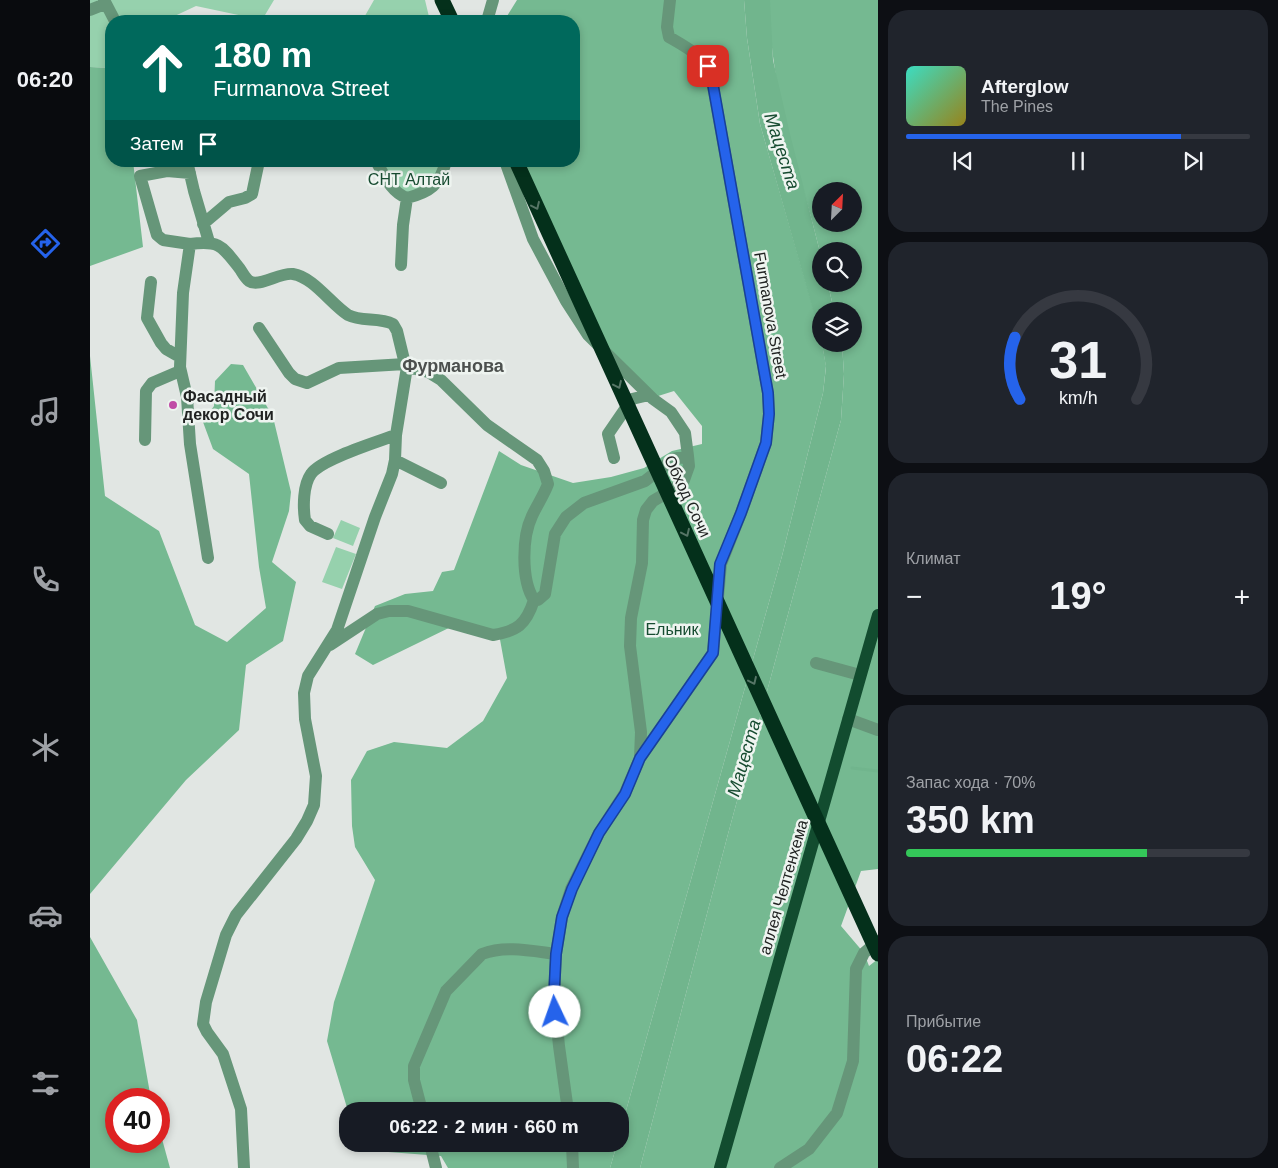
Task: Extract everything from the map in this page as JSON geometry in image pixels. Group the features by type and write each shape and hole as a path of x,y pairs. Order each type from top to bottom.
{"highway":[{"path":"442,0 449,15"},
{"name":"Обход Сочи","path":"519,167 878,954"}],"main road":[{"name":"аллея Челтенхема","path":"720,1168 878,615"}],"street":[{"path":"489,15 493,0"},
{"name":"Furmanova Street","path":"640,758 713,653 720,564 763,451 769,414 768,393 711,74 708,66 701,58 669,37 667,27 670,0"},
{"path":"90,10 105,2 112,15"},
{"path":"209,242 189,167 140,176 157,235 163,240 190,244 214,243 226,251 248,280 254,283 278,276 292,274 301,276 350,316 393,324 397,331 406,366 392,474 375,517 337,630 308,676 304,693 305,719 316,776 314,805 296,839 236,915 226,935 206,1002 203,1024 224,1054 241,1109 244,1168"},
{"path":"203,224 229,202 252,194 258,167"},
{"path":"379,167 394,189 407,198"},
{"path":"407,198 425,193 436,183 443,167"},
{"path":"507,167 532,239 566,301 588,335 649,395 672,412 685,433 689,466 680,485 653,501 646,510 643,520 642,563 631,618 630,646 641,732 640,758 625,794 599,833 572,889 562,917 556,954 554,995 567,1102"},
{"path":"401,266 403,225 407,198"},
{"path":"190,244 183,293 180,372 187,397 190,444 208,558"},
{"path":"151,282 147,318 160,344 180,358"},
{"path":"259,328 289,373 295,379 302,382 313,381 339,368 406,366 428,372 441,380 487,425 537,460 544,471 548,484 531,516 526,538 526,578 534,600 520,627 506,633 493,635 408,611 389,610 377,614 323,650"},
{"path":"145,440 146,391 152,383 180,372"},
{"path":"614,458 608,434 632,399 649,395"},
{"path":"328,534 310,526 305,520 307,482 310,475 323,464 396,435"},
{"path":"534,600 538,600 545,594 555,534 566,517 584,503 645,482 674,459 688,456"},
{"path":"395,460 441,483"},
{"path":"816,663 860,675"},
{"path":"848,719 878,730"},
{"path":"780,1168 809,1150 837,1113 854,1061 856,969 864,953 878,941"},
{"path":"420,1102 414,1080 414,1066 446,991 482,954 489,951 523,950 556,954"},
{"path":"432,1152 436,1168"},
{"path":"572,1152 573,1168"}],"green space":[{"path":"90,0 274,0 265,15 238,15 196,6 177,15 105,15 105,68 90,67"},
{"path":"374,0 425,0 429,15 365,15"},
{"name":"Ельник","path":"517,0 744,0 747,38 760,124 812,304 812,352 824,352 826,366 823,393 782,556 628,1102 345,1102 327,1041 334,1002 375,880 355,847 352,826 351,780 367,751 394,742 447,748 483,721 507,678 499,634 459,623 373,665 355,654 375,606 405,594 433,591 442,572 454,570 499,451 521,465 573,483 611,477 644,468 672,451 702,444 702,426 674,391 655,397 610,351 526,167 580,167 580,15 508,15"},
{"path":"770,0 878,0 878,869 861,871 841,926 864,953 869,966 878,959 878,1168 640,1168 728,834 841,420 844,374 843,352 862,352 862,302 832,302 830,292 862,292 862,242 817,242 815,232 862,232 862,182 812,182 812,221 787,129 774,64"},
{"path":"90,67 105,68 105,167 134,167 143,247 90,266"},
{"name":"СНТ Алтай","path":"381,167 444,167 441,175 407,198"},
{"path":"90,356 105,496 159,531 195,625 227,642 266,608 259,567 249,474 213,449 203,422 214,406 215,381 231,364 243,365 273,417 291,492 289,511 272,562 296,582 283,641 246,665 239,730 186,780 90,894"},
{"path":"341,520 360,528 353,546 333,538"},
{"path":"336,547 356,554 342,589 322,582"},
{"path":"90,937 137,1020 149,1088 105,1088 105,1153 166,1153 170,1168 90,1168"},
{"path":"388,1152 615,1152 610,1168 448,1168 441,1156"}],"water":[{"name":"Мацеста","path":"744,0 770,0 773,60 812,221 812,232 815,232 817,242 812,242 812,292 830,292 832,302 812,302 812,306 760,124 747,38"},
{"name":"Мацеста","path":"823,352 843,352 844,374 841,420 728,834 640,1168 610,1168 615,1152 629,1152 628,1102 782,556 823,393 826,367"}],"waterway":[{"path":"852,768 878,771"}],"place":[{"name":"Фасадный декор Сочи","path":"173,405"}],"district":[{"name":"Фурманова","path":"453,366"}],"route":[{"path":"555,1012 556,954 562,917 572,889 599,833 625,794 640,758 713,653 720,564 741,513 766,443 769,414 768,393 711,74 708,66"}]}
